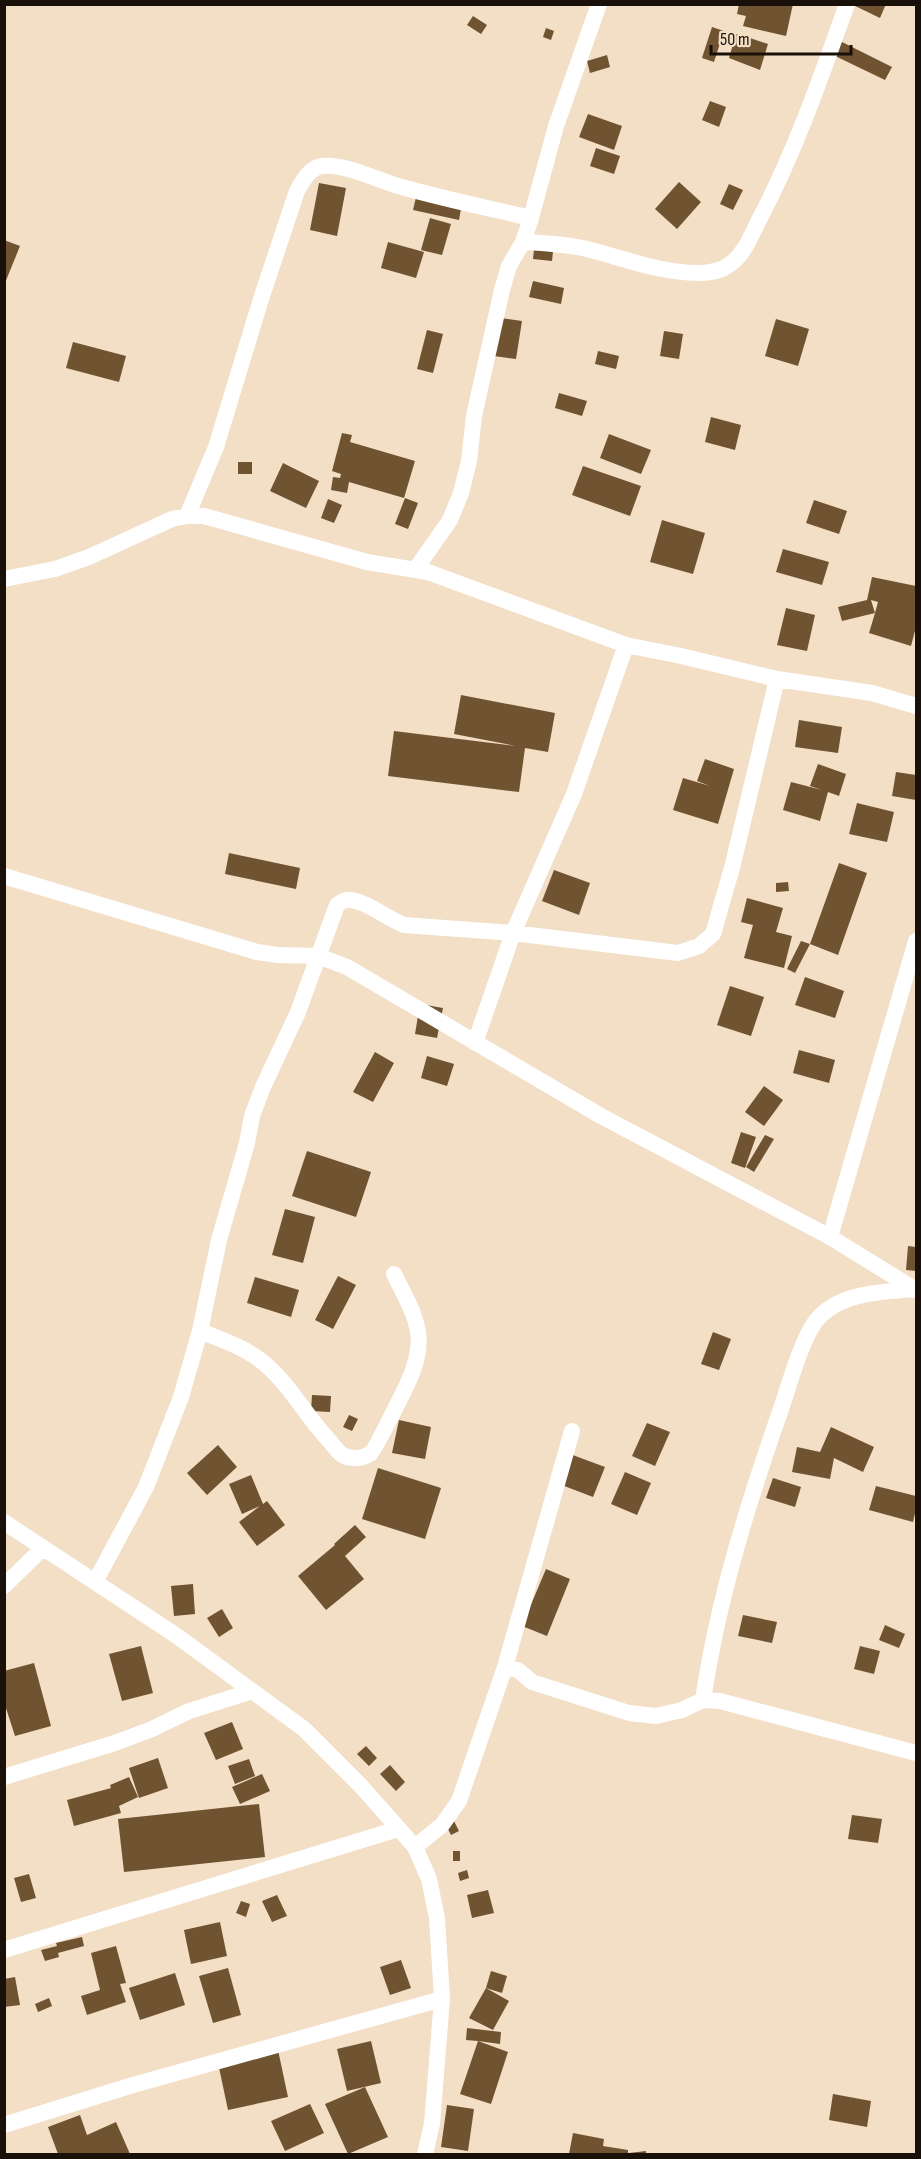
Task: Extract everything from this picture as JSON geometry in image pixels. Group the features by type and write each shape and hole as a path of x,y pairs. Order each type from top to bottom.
{"street":[{"path":"415,570 450,520 461,494 469,461 474,416 502,290 509,266 523,242 556,126 599,4"},
{"path":"523,242 587,249 634,263 674,271 713,272 728,266 742,252 777,186 848,4"},
{"path":"187,516 216,447 297,191 314,168 339,167 413,190 531,218"},
{"path":"4,579 55,569 89,557 172,519 204,516 367,562 415,570 443,578 627,645 777,679 872,693 916,706"},
{"path":"475,1043 513,933 574,794 627,645"},
{"path":"94,1581 146,1487 181,1397 200,1331 219,1240 247,1143 252,1116 298,1012 337,905 346,900 362,903 404,925 513,933 678,953 699,946 713,934 733,864 777,679"},
{"path":"4,876 257,952 318,957 347,967 602,1116 830,1238 916,1289"},
{"path":"830,1238 916,941"},
{"path":"200,1331 247,1352 265,1364 342,1455 359,1459 373,1452 404,1391 417,1357 419,1341 416,1317 394,1274"},
{"path":"703,1700 710,1649 727,1577 752,1490 803,1347 815,1322 836,1304 846,1300 865,1294 916,1289"},
{"path":"415,1847 442,1825 459,1801 505,1667 572,1431"},
{"path":"4,1522 177,1636 304,1729 361,1786 415,1847 429,1880 437,1918 442,1999 432,2124 425,2154"},
{"path":"4,1586 43,1548"},
{"path":"505,1667 518,1670 532,1682 629,1713 656,1716 682,1710 703,1700 720,1701 916,1750"},
{"path":"4,1777 115,1743 152,1729 189,1711 252,1691"},
{"path":"4,1950 398,1829"},
{"path":"4,2125 145,2081 442,1999"}],"building":[{"path":"739,4 793,4 786,36 743,26 746,16 737,14"},
{"path":"851,4 886,4 880,18"},
{"path":"473,16 487,25 481,34 467,25"},
{"path":"712,27 724,31 714,62 702,58"},
{"path":"546,28 554,31 551,40 543,37"},
{"path":"736,34 749,38 747,48 750,38 768,44 760,70 729,58"},
{"path":"838,40 892,67 885,80 831,54"},
{"path":"607,55 610,67 590,73 587,61"},
{"path":"710,101 726,107 719,127 702,120"},
{"path":"588,114 622,126 614,150 579,137"},
{"path":"596,148 620,156 614,174 590,166"},
{"path":"679,182 701,202 677,229 655,209"},
{"path":"319,183 346,188 337,236 310,230"},
{"path":"729,184 743,190 733,210 720,204"},
{"path":"417,193 462,203 459,220 413,210"},
{"path":"430,218 451,224 442,255 421,250"},
{"path":"4,240 20,246 5,283 4,283"},
{"path":"535,240 554,242 552,261 533,259"},
{"path":"388,242 424,252 416,278 381,268"},
{"path":"533,281 564,288 561,304 529,297"},
{"path":"500,318 522,321 516,359 494,356"},
{"path":"776,319 809,329 798,366 765,356"},
{"path":"427,330 443,334 433,373 417,369"},
{"path":"664,331 683,334 679,359 660,356"},
{"path":"73,342 126,356 119,382 66,368"},
{"path":"598,351 619,356 616,369 595,364"},
{"path":"559,393 587,401 582,416 555,408"},
{"path":"711,417 741,425 735,450 705,442"},
{"path":"342,433 352,435 350,442 415,461 404,498 349,482 347,493 331,490 333,477 340,478 341,474 332,471"},
{"path":"609,434 651,450 641,474 600,458"},
{"path":"238,462 252,462 252,474 238,474"},
{"path":"283,463 319,481 306,508 270,491"},
{"path":"583,466 641,486 630,516 572,495"},
{"path":"405,498 418,503 408,529 395,524"},
{"path":"328,499 342,505 334,523 321,518"},
{"path":"814,500 847,511 839,534 806,523"},
{"path":"662,520 705,533 693,574 650,562"},
{"path":"783,549 829,562 822,585 776,572"},
{"path":"872,577 916,586 916,627 911,646 869,633 875,613 842,621 838,607 867,600","holes":["871,600 878,602 875,613"]},
{"path":"786,608 815,615 807,651 777,645"},
{"path":"461,695 555,713 548,752 525,748 519,792 388,776 394,731 516,746 454,734"},
{"path":"799,720 842,727 838,753 795,747"},
{"path":"705,759 734,769 718,824 673,810 683,778 710,786 697,781"},
{"path":"818,764 846,774 839,796 828,792 820,821 783,810 791,782 822,790 810,786"},
{"path":"896,772 916,775 916,800 892,796"},
{"path":"857,803 894,812 887,842 849,834"},
{"path":"229,853 300,868 296,889 225,874"},
{"path":"839,863 867,873 838,955 810,944"},
{"path":"554,870 590,883 579,915 542,901"},
{"path":"788,882 789,891 776,892 776,883"},
{"path":"747,898 783,908 776,932 792,936 784,968 744,958 753,925 741,922"},
{"path":"801,941 810,944 795,973 787,969"},
{"path":"805,977 844,991 835,1018 795,1005"},
{"path":"730,986 764,997 751,1036 717,1025"},
{"path":"420,1004 443,1008 437,1038 415,1034"},
{"path":"799,1050 835,1060 829,1083 793,1073"},
{"path":"375,1052 394,1063 373,1102 353,1092"},
{"path":"427,1056 454,1064 447,1086 421,1078"},
{"path":"764,1086 783,1100 764,1126 745,1112"},
{"path":"741,1132 756,1137 745,1168 731,1163"},
{"path":"765,1135 774,1139 754,1172 746,1167"},
{"path":"307,1151 371,1172 356,1217 292,1196"},
{"path":"285,1209 315,1217 303,1263 272,1255"},
{"path":"908,1246 916,1247 916,1271 906,1270"},
{"path":"338,1276 356,1285 333,1329 315,1320"},
{"path":"255,1277 299,1290 291,1317 247,1303"},
{"path":"713,1332 731,1339 719,1370 701,1364"},
{"path":"312,1395 331,1396 330,1412 311,1411"},
{"path":"349,1415 358,1419 352,1431 343,1427"},
{"path":"399,1420 431,1427 425,1459 392,1453"},
{"path":"647,1423 670,1432 655,1466 632,1456"},
{"path":"831,1427 874,1447 863,1472 834,1458 830,1479 792,1472 797,1447 820,1452"},
{"path":"218,1445 237,1467 207,1495 187,1473"},
{"path":"570,1454 605,1467 593,1497 559,1484"},
{"path":"378,1468 441,1488 425,1539 362,1519"},
{"path":"625,1472 651,1483 637,1515 611,1504"},
{"path":"251,1475 263,1504 267,1501 285,1525 257,1546 239,1522 260,1506 242,1514 229,1484"},
{"path":"773,1478 801,1487 795,1507 766,1498"},
{"path":"876,1486 916,1496 913,1522 869,1510"},
{"path":"355,1525 366,1537 345,1556 364,1579 326,1610 298,1576"},
{"path":"546,1569 570,1579 547,1636 522,1626"},
{"path":"193,1584 195,1614 174,1616 171,1586"},
{"path":"222,1609 233,1628 219,1637 207,1618"},
{"path":"743,1615 777,1622 772,1643 738,1636"},
{"path":"885,1625 905,1634 899,1648 879,1640"},
{"path":"141,1646 153,1693 122,1701 109,1654"},
{"path":"860,1646 880,1651 874,1674 854,1669"},
{"path":"34,1663 51,1726 15,1736 4,1702 4,1671"},
{"path":"232,1722 243,1749 216,1760 204,1733"},
{"path":"366,1746 377,1758 369,1766 357,1754"},
{"path":"158,1758 168,1788 139,1798 129,1768"},
{"path":"249,1759 255,1776 235,1784 228,1766"},
{"path":"390,1765 405,1782 396,1791 380,1774"},
{"path":"262,1774 270,1791 240,1804 232,1787"},
{"path":"129,1777 138,1797 119,1806 121,1813 74,1826 67,1800 111,1788 110,1785"},
{"path":"259,1804 265,1857 124,1872 118,1819"},
{"path":"852,1815 882,1819 878,1843 848,1839"},
{"path":"453,1819 459,1831 451,1835 445,1823"},
{"path":"453,1851 460,1851 460,1861 453,1861"},
{"path":"467,1870 469,1878 460,1881 458,1873"},
{"path":"29,1874 36,1898 21,1902 14,1878"},
{"path":"488,1890 494,1913 472,1918 467,1895"},
{"path":"277,1895 287,1916 272,1922 262,1901"},
{"path":"241,1901 250,1904 246,1917 236,1913"},
{"path":"220,1922 227,1956 191,1964 184,1930"},
{"path":"82,1937 84,1946 58,1953 59,1957 45,1961 41,1950 57,1946 56,1943"},
{"path":"116,1946 126,1983 120,1984 126,2002 87,2015 81,1996 100,1990 91,1953"},
{"path":"401,1960 411,1988 390,1995 380,1967"},
{"path":"228,1968 241,2015 213,2023 199,1976"},
{"path":"491,1971 507,1976 502,1993 486,1988"},
{"path":"175,1973 185,2005 140,2020 129,1988"},
{"path":"15,1977 20,2005 4,2007 4,1979"},
{"path":"486,1988 509,2001 493,2030 469,2018"},
{"path":"49,1998 52,2006 38,2012 35,2004"},
{"path":"467,2028 501,2032 500,2044 466,2040"},
{"path":"371,2041 381,2083 347,2091 337,2049"},
{"path":"478,2041 508,2052 491,2104 460,2094"},
{"path":"278,2050 288,2097 228,2110 218,2063"},
{"path":"365,2087 388,2137 348,2154 325,2104"},
{"path":"833,2094 871,2101 867,2127 829,2120"},
{"path":"310,2104 324,2133 285,2151 271,2121"},
{"path":"447,2105 474,2109 468,2151 441,2147"},
{"path":"80,2115 87,2135 116,2122 130,2154 58,2154 48,2127"},
{"path":"573,2133 604,2139 603,2146 628,2150 628,2154 569,2154"},
{"path":"646,2151 646,2154 629,2154 629,2153"}]}
